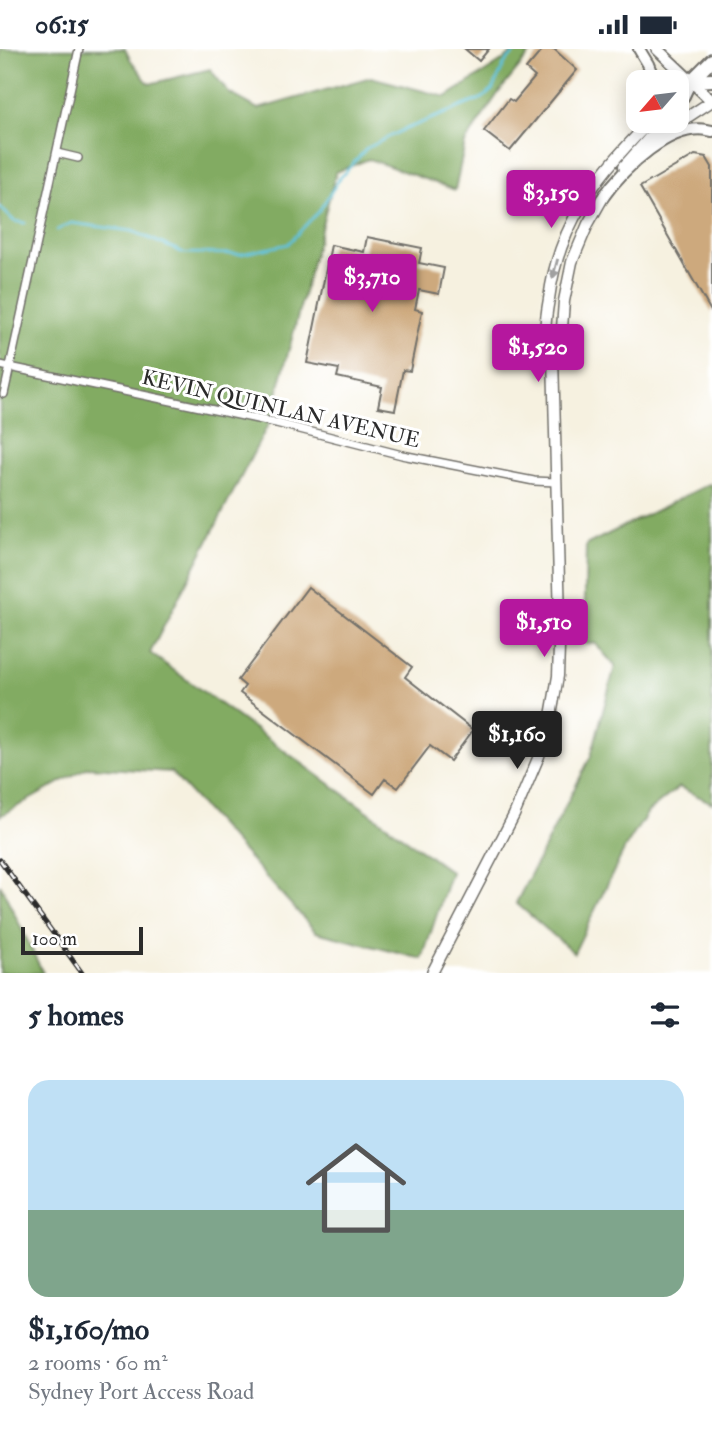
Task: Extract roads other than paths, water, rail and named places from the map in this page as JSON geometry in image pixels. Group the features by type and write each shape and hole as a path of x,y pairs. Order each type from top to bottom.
{"highway":[{"path":"691,81 712,60"},
{"path":"691,81 712,79"}],"main road":[{"path":"639,49 650,70"},
{"path":"601,200 621,172 651,143 712,101 657,49"},
{"path":"601,200 627,170 669,138 697,128 712,131"},
{"path":"432,973 514,815 546,736 560,657 553,357 546,341 548,302 565,236 579,207 597,180 639,133"},
{"path":"553,357 561,342 564,302 572,262 581,237 623,166 653,133"}],"street":[{"path":"4,394 79,49"},
{"path":"57,153 78,158"},
{"name":"KEVIN QUINLAN AVENUE","path":"0,365 276,423 402,455 534,481 556,482"}],"waterway":[{"path":"57,230 71,223 132,231 184,253 241,254 288,244 319,211 340,178 367,148 401,131 483,98 493,89 505,63 518,49"},
{"path":"0,207 14,221 25,223"}],"railway":[{"path":"0,860 82,973"}]}
